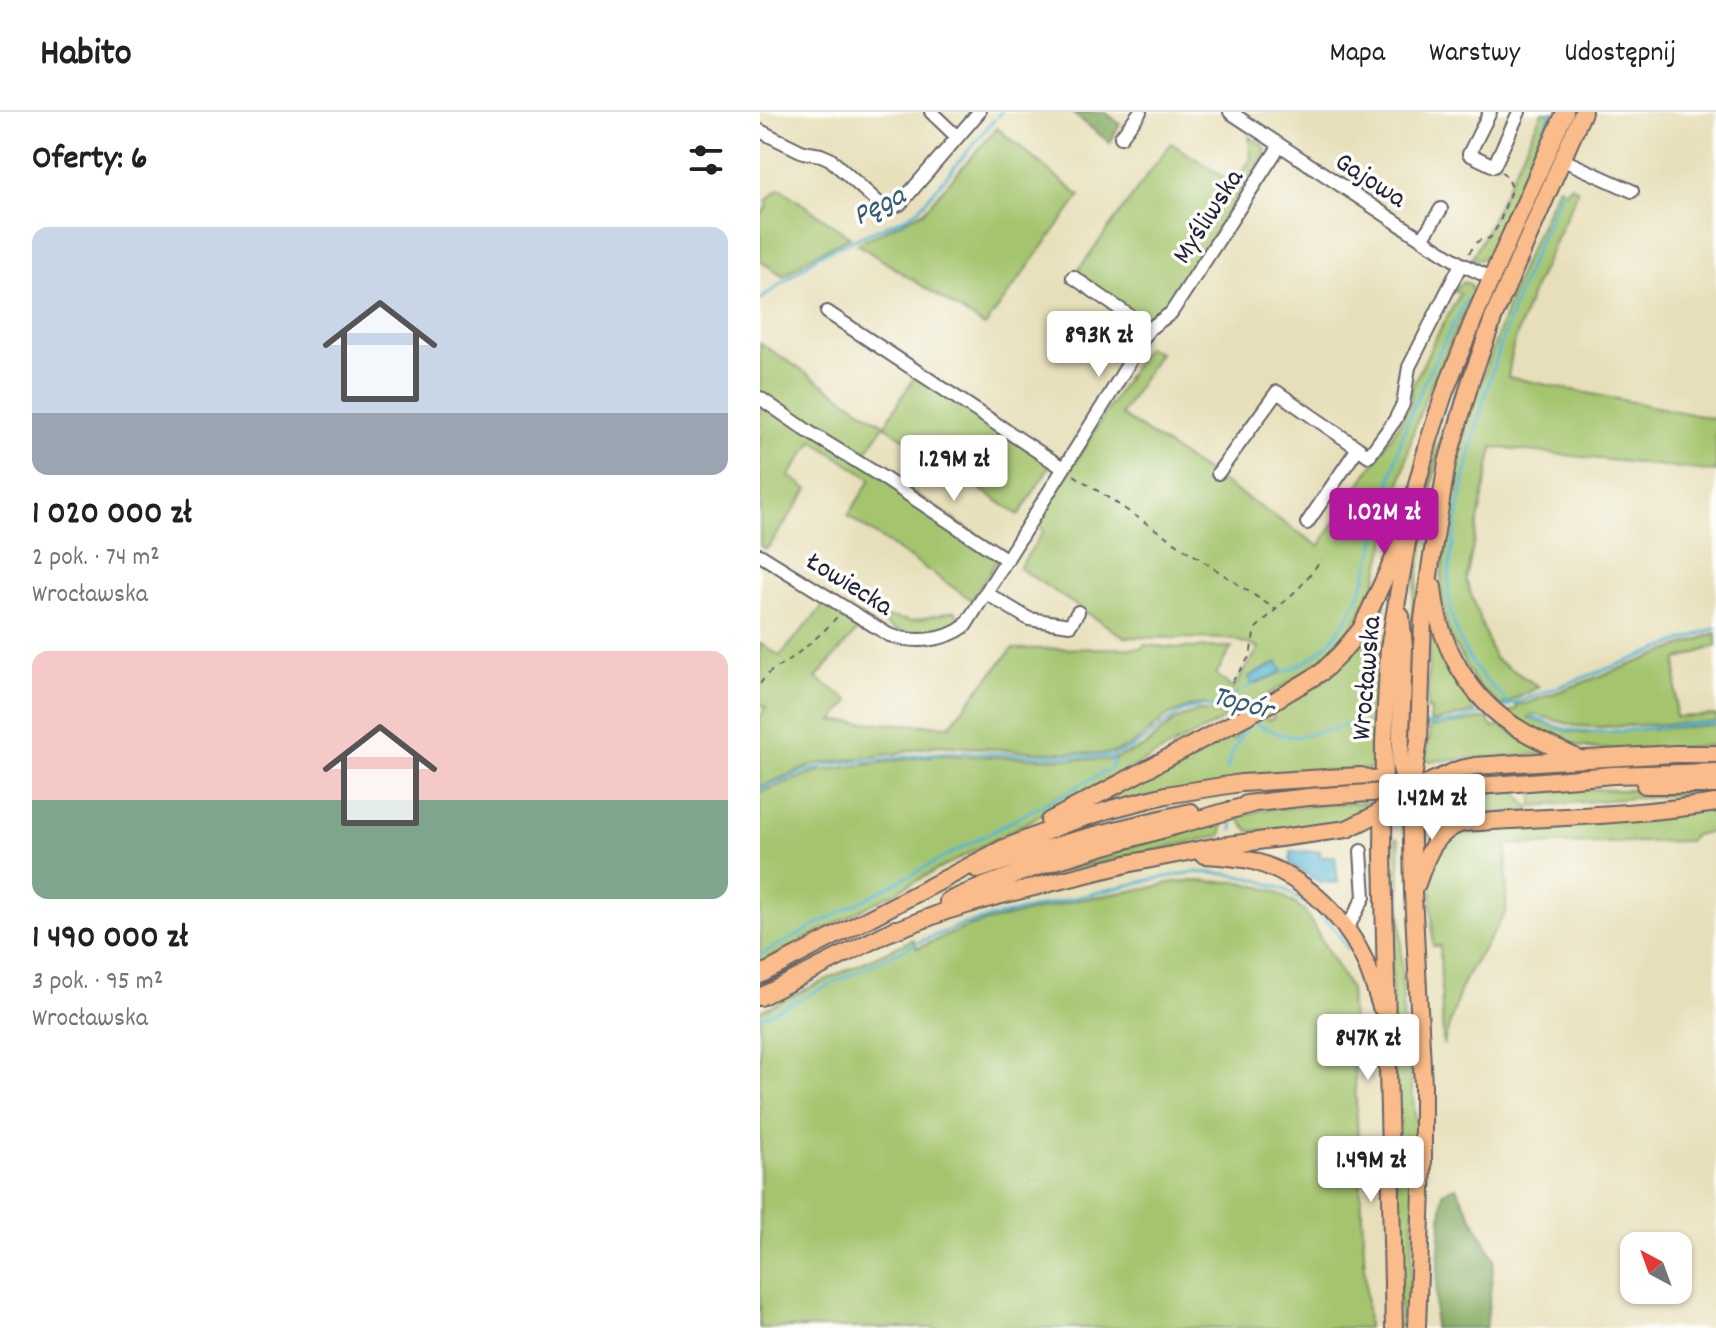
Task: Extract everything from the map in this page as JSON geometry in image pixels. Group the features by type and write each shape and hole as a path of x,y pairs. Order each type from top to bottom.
{"main road":[{"name":"Wrocławska","path":"1394,1328 1383,810 1383,782 1392,742 1389,648 1417,484 1433,427 1491,278 1565,112"},
{"name":"Wrocławska","path":"1417,1328 1423,1085 1411,792 1419,740 1423,619 1447,463 1471,380 1494,316 1583,112"},
{"path":"760,975 1002,849 1081,803 1309,682 1341,653 1361,629 1410,523"},
{"path":"1431,562 1435,606 1460,670 1499,716 1520,730 1581,760"},
{"path":"1392,742 1411,792 1428,812 1449,822 1630,813 1716,803"},
{"path":"888,933 990,898 1131,863 1238,843 1347,829 1445,775 1475,766 1716,754"},
{"path":"917,893 1000,863 1103,832 1204,809 1309,797 1613,775 1716,772"},
{"path":"1002,849 1086,816 1189,790 1241,783 1361,776 1411,792"},
{"path":"1540,781 1716,785"},
{"path":"760,997 943,903 1017,873 1255,803"},
{"path":"1413,893 1430,848 1447,830 1462,823"},
{"path":"1184,853 1236,857 1273,869 1309,890 1347,929 1364,958 1386,1019"}],"street":[{"path":"931,112 957,137"},
{"path":"760,131 803,152 830,159 882,206 890,208 900,204 979,112"},
{"path":"1121,137 1140,112"},
{"name":"Gajowa","path":"1230,112 1461,264 1491,278"},
{"path":"1490,112 1469,154 1494,166 1519,112"},
{"name":"Myśliwska","path":"965,626 1149,329 1171,313 1280,145"},
{"path":"1561,159 1632,191"},
{"path":"1422,239 1441,209"},
{"path":"1218,473 1277,392 1369,456 1403,404 1409,367 1461,264"},
{"path":"1073,277 1149,329"},
{"path":"827,312 1063,468"},
{"path":"760,398 1007,560"},
{"path":"1307,523 1358,448"},
{"name":"Łowiecka","path":"760,555 889,635 904,640 920,640 958,632 965,626"},
{"path":"986,593 1029,619 1070,625 1078,612"},
{"path":"1347,929 1364,897 1361,851"}],"path":[{"path":"1461,264 1478,241 1490,238 1499,224 1512,187 1507,177 1494,166"},
{"path":"1063,468 1275,609"},
{"path":"1232,682 1250,656 1255,629 1300,587 1322,559"},
{"path":"760,684 773,668 827,628 845,607"}],"green space":[{"path":"1071,112 1105,112 1120,124 1110,143"},
{"path":"1542,112 1554,112 1498,240 1488,255 1471,260 1483,238"},
{"path":"997,128 1080,196 985,326 857,244 923,212"},
{"path":"1249,137 1262,144 1266,150 1264,156 1173,302 1154,319 1140,317 1076,273 1171,143 1234,184 1251,159"},
{"path":"1571,185 1578,190 1533,290 1513,346 1508,377 1716,419 1716,472 1493,447 1466,580 1494,658 1539,687 1501,706 1477,685 1449,634 1441,581 1449,511 1471,411 1520,271 1558,187 1565,191"},
{"path":"778,189 850,237 812,256 784,276 760,261 760,215 768,206 766,201"},
{"path":"1463,282 1470,284 1473,294 1427,394 1413,433 1375,584 1348,632 1331,653 1316,665 1236,711 1201,704 1169,715 1134,744 1116,752 1024,751 938,745 816,764 760,787 760,717 766,707 760,704 760,643 780,656 826,603 861,626 816,678 850,701 833,721 949,726 1012,649 1142,648 1144,645 1232,647 1216,674 1233,689 1259,648 1233,639 1124,637 1019,568 1043,532 1038,523 1146,347 1159,353 1121,415 1319,546 1400,423 1410,404 1411,389 1460,294 1453,290"},
{"path":"760,343 885,425 915,376 1051,464 1019,515 884,425 862,458 1002,552 972,600 848,516 871,479 813,441 789,476 808,489 770,545 765,549 760,546"},
{"path":"1464,365 1432,484 1418,578 1413,706 1409,707 1413,597 1422,515 1434,457"},
{"path":"1383,603 1374,761 1370,769 1323,771 1087,809 1228,733 1232,740 1235,739 1238,729 1260,717 1274,718 1271,711 1323,680 1351,655"},
{"path":"1431,609 1472,698 1475,712 1430,723 1431,710 1427,709"},
{"path":"955,611 960,620 934,632 901,632 885,623 888,617 911,621"},
{"path":"1716,633 1716,646 1677,660 1675,717 1716,715 1716,722 1600,727 1576,726 1533,714 1529,718 1567,731 1585,733 1716,725 1716,745 1628,750 1582,747 1542,734 1510,715 1517,709 1516,705"},
{"path":"1198,711 1211,711 1228,717 760,963 760,792 818,771 937,755 1112,760 1144,747 1175,720"},
{"path":"1489,718 1493,728 1500,726 1552,754 1428,761 1426,741 1429,741 1430,727"},
{"path":"1716,790 1716,795 1710,792 1533,806 1533,791"},
{"path":"1516,791 1530,806 1530,811 1462,814 1438,806 1430,798"},
{"path":"1373,802 1352,818 1317,827 1249,831 1236,816 1281,806 1282,809"},
{"path":"1716,809 1716,831 1694,835 1688,841 1507,845 1506,912 1463,982 1443,1045 1440,946 1433,946 1431,874 1434,858 1453,832"},
{"path":"1223,820 1222,835 1003,885 1003,883"},
{"path":"1396,838 1399,840 1403,1015 1417,1132 1409,1328 1400,1328 1389,862"},
{"path":"1178,881 1241,882 1275,891 1304,910 1350,989 1368,1328 760,1328 760,1011 913,939 917,948 970,926 1078,900"},
{"path":"1456,1187 1494,1259 1486,1328 1434,1328 1443,1192"}],"water":[{"path":"1278,662 1283,672 1252,685 1248,677"},
{"path":"1320,851 1320,857 1335,856 1338,883 1319,882 1290,864 1291,852"}],"waterway":[{"name":"Pęga","path":"998,116 1001,112"},
{"path":"1519,182 1551,112"},
{"name":"Pęga","path":"760,300 819,255 919,209 994,120"},
{"path":"1509,705 1478,672 1458,636 1449,598 1450,566 1464,481 1485,395 1527,271 1562,190"},
{"path":"1283,672 1306,661 1325,646 1353,608 1370,562 1408,420 1466,300"},
{"name":"Topór","path":"1502,708 1716,628"},
{"path":"1246,688 1252,685"},
{"path":"1221,708 1238,692"},
{"name":"Topór","path":"760,789 828,765 947,752 1110,757 1134,747 1190,709 1203,706 1235,714"},
{"name":"Topór","path":"1424,725 1448,723 1487,712"},
{"path":"1531,717 1566,729 1603,732 1716,724"},
{"name":"Topór","path":"1249,721 1295,737 1354,724 1381,724"},
{"path":"1227,769 1249,722"},
{"path":"760,955 1110,769 1114,763 1110,757"},
{"path":"1232,821 1233,830"},
{"path":"760,1018 921,941 965,924 1194,872 1255,879 1286,890 1336,930 1347,949"}]}
